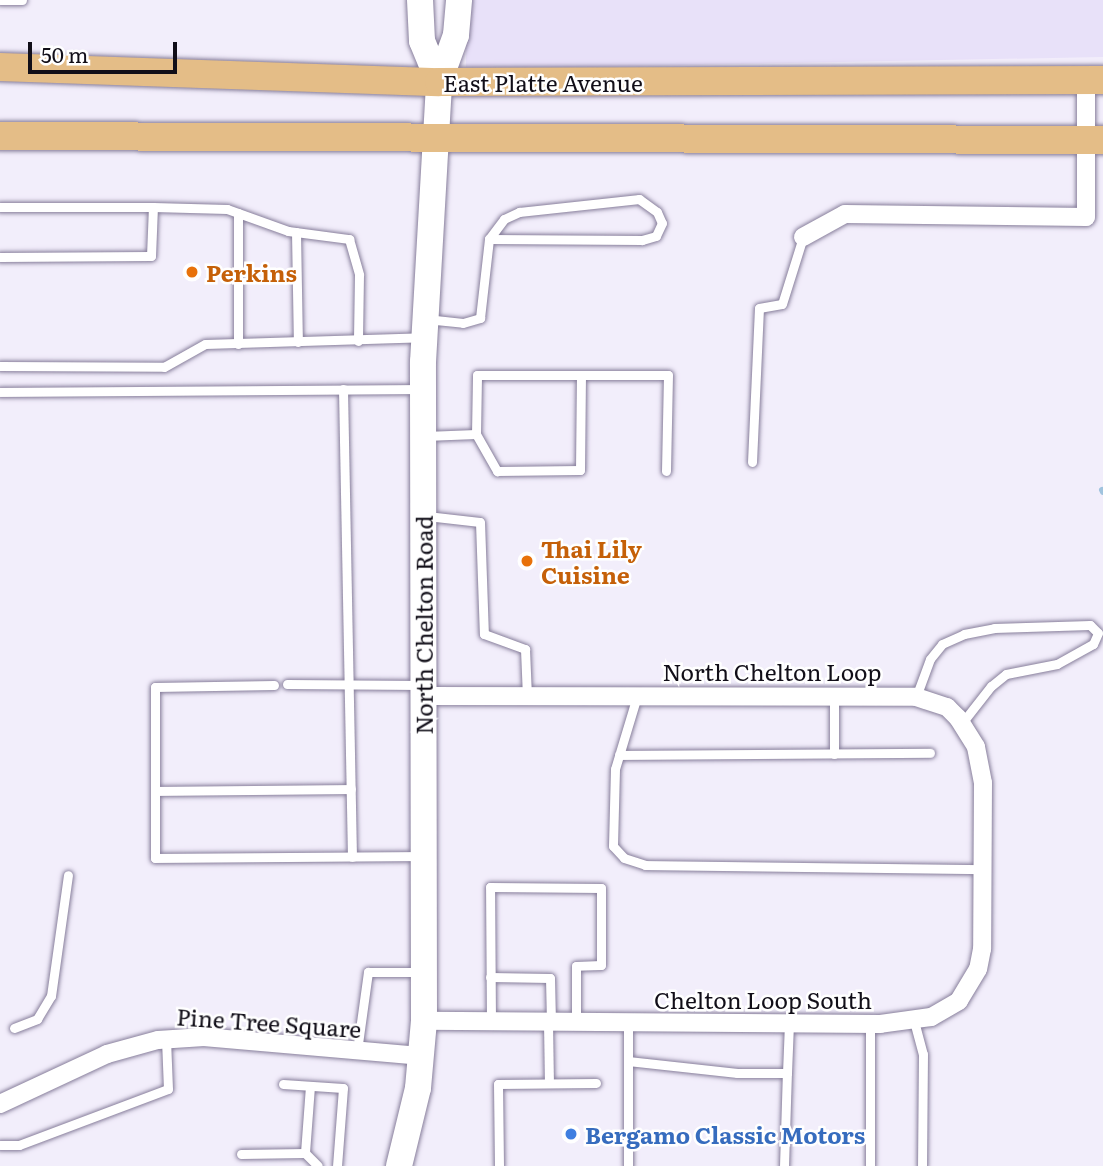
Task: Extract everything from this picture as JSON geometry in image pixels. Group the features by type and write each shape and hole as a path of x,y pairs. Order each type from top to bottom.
{"main road":[{"name":"North Chelton Road","path":"420,0 422,41 439,82"},
{"name":"North Chelton Road","path":"399,1166 422,1056 424,1021 425,328 438,139 439,82 456,36 458,0"},
{"name":"East Platte Avenue","path":"0,67 439,82 1095,80"},
{"path":"0,136 1094,140"}],"street":[{"name":"East Platte Avenue","path":"803,237 845,214 1094,217 1095,80"},
{"name":"North Chelton Loop","path":"423,691 527,696 916,697 947,708 961,723 981,765 984,869"},
{"name":"Chelton Loop South","path":"424,1021 870,1024 915,1021 959,1001 978,969 984,869"},
{"name":"Pine Tree Square","path":"0,1104 107,1054 166,1039 204,1037 422,1056"}],"lane":[{"path":"0,0 22,0"},
{"path":"0,366 164,367 205,344 358,341 463,323 480,318 489,239 504,219 519,212 568,204 639,199 649,203 662,223 656,236 642,240 489,239"},
{"path":"0,207 153,207 238,213 296,232 349,239 359,275 358,341"},
{"path":"0,257 151,256 153,207"},
{"path":"238,213 238,344"},
{"path":"296,232 298,342"},
{"path":"752,462 759,308 782,304 803,237"},
{"path":"581,375 580,470 497,471 476,434 477,375 581,375 668,375 666,471"},
{"path":"343,389 352,856"},
{"path":"0,392 423,389"},
{"path":"423,436 476,434"},
{"path":"423,516 467,517 480,523 484,634 525,649 527,696"},
{"path":"916,697 930,659 942,644 964,634 994,628 1090,625 1098,633 1093,644 1057,664 1006,674 991,686 961,723"},
{"path":"287,684 350,684 423,691"},
{"path":"274,685 155,687 155,859 424,856"},
{"path":"637,696 619,755 613,846 624,859 635,862 984,869"},
{"path":"834,696 834,754"},
{"path":"619,755 930,753"},
{"path":"155,791 351,789"},
{"path":"14,1028 37,1019 51,996 68,875"},
{"path":"491,1022 490,887 601,888 601,965 576,965 576,1021"},
{"path":"357,1051 368,972 424,972"},
{"path":"490,977 550,978 549,1083"},
{"path":"915,1021 922,1054 922,1166"},
{"path":"628,1022 628,1166"},
{"path":"784,1166 789,1023"},
{"path":"870,1024 870,1166"},
{"path":"0,1145 19,1145 168,1089 166,1039"},
{"path":"628,1061 737,1073 787,1073"},
{"path":"499,1166 498,1084 596,1083"},
{"path":"283,1084 343,1088 337,1166"},
{"path":"305,1153 310,1086"},
{"path":"241,1154 305,1153 318,1166"}],"shaded area":[{"path":"466,0 1103,0 1103,57 466,69"}],"place":[{"name":"Perkins","path":"192,272"},
{"name":"Thai Lily Cuisine","path":"527,561"},
{"name":"Bergamo Classic Motors","path":"571,1134"}]}
